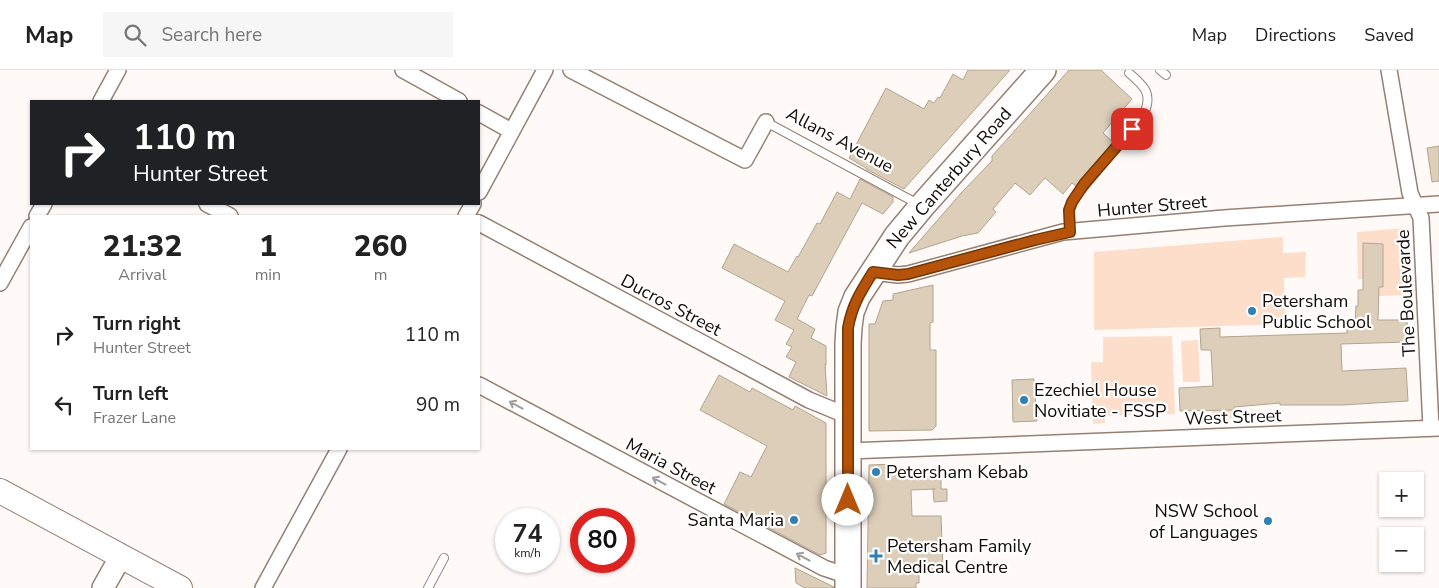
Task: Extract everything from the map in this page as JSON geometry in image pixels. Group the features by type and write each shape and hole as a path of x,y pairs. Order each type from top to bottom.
{"highway":[{"name":"New Canterbury Road","path":"848,582 848,328 851,312 857,298 897,236 1043,70"}],"main road":[{"path":"0,491 180,588"},
{"path":"103,588 121,556"}],"street":[{"path":"102,100 118,70"},
{"path":"403,70 456,100"},
{"path":"480,190 545,70"},
{"name":"Allans Avenue","path":"571,70 744,160 766,122"},
{"name":"The Boulevarde","path":"1389,70 1410,193 1421,218 1435,428"},
{"path":"480,114 511,131"},
{"name":"Hunter Street","path":"873,272 898,275 908,274 1070,232 1224,218 1439,204"},
{"path":"209,205 228,215"},
{"name":"Ducros Street","path":"480,224 808,400 848,416"},
{"path":"0,283 30,229"},
{"name":"Maria Street","path":"480,386 848,582"},
{"name":"West Street","path":"848,451 1435,428"},
{"path":"263,588 338,450"}],"lane":[{"path":"1070,232 1069,210 1077,195 1144,114 1147,107 1147,92 1129,73"},
{"name":"Allans Avenue","path":"766,122 922,206"},
{"path":"428,588 444,558"}],"shaded area":[{"path":"1407,228 1409,295 1379,296 1379,287 1383,287 1383,244 1363,243 1363,279 1358,279 1357,232"},
{"path":"1283,237 1283,253 1306,252 1305,277 1284,278 1285,324 1094,330 1094,252"},
{"path":"1172,336 1175,414 1105,416 1105,423 1093,424 1091,362 1103,362 1103,337"},
{"path":"1198,340 1200,382 1183,382 1181,341"},
{"path":"1240,408 1243,418 1211,419 1212,411 1231,410 1233,413"}],"building":[{"path":"968,70 1010,70 904,189 849,158 886,88 924,109 929,100 934,103 938,97 940,98 953,74 963,80"},
{"path":"1069,70 1101,70 1132,99 1103,133 1113,142 1092,168 1076,186 1072,183 1063,194 1045,178 1030,195 1015,183 993,209 996,212 978,233 962,236 909,253 962,192 992,161 992,156"},
{"path":"1439,146 1439,181 1432,182 1427,148"},
{"path":"860,179 893,197 893,202 883,214 862,203 812,296 809,295 797,319 815,329 811,338 826,346 827,396 789,377 796,362 786,357 792,347 786,344 794,330 775,320 785,301 722,268 734,244 788,272 817,223 820,224 837,192 850,199"},
{"path":"1363,243 1383,244 1383,287 1379,287 1378,320 1407,320 1408,342 1341,344 1342,371 1406,368 1408,401 1342,405 1280,405 1280,403 1234,407 1234,410 1180,411 1179,388 1213,386 1211,350 1201,350 1200,329 1220,328 1220,337 1347,333 1347,324 1355,324 1358,290 1363,290"},
{"path":"933,285 933,322 930,323 930,350 936,350 936,426 932,430 869,431 869,324 875,324 883,301 893,300 893,294"},
{"path":"719,375 750,392 752,388 793,410 795,406 826,423 826,553 820,555 724,504 740,472 751,477 767,446 700,410"},
{"name":"Ezechiel House Novitiate - FSSP","path":"1034,379 1037,421 1013,422 1012,380"},
{"path":"895,464 895,469 924,469 924,477 941,476 941,489 947,489 947,501 934,502 933,489 911,490 912,516 941,516 943,569 919,570 919,583 916,583 916,588 867,588 869,465"},
{"path":"795,568 834,588 805,588 796,583"}],"place":[{"name":"Petersham Public School","path":"1252,311"},
{"name":"Ezechiel House Novitiate - FSSP","path":"1024,400"},
{"name":"Petersham Kebab","path":"876,472"},
{"name":"Santa Maria","path":"794,520"},
{"name":"NSW School of Languages","path":"1268,521"},
{"name":"Petersham Family Medical Centre","path":"876,556"}],"route":[{"path":"848,500 848,328 851,312 857,298 873,272 898,275 908,274 1062,232 1070,232 1069,210 1072,202 1084,184 1132,129"}]}
